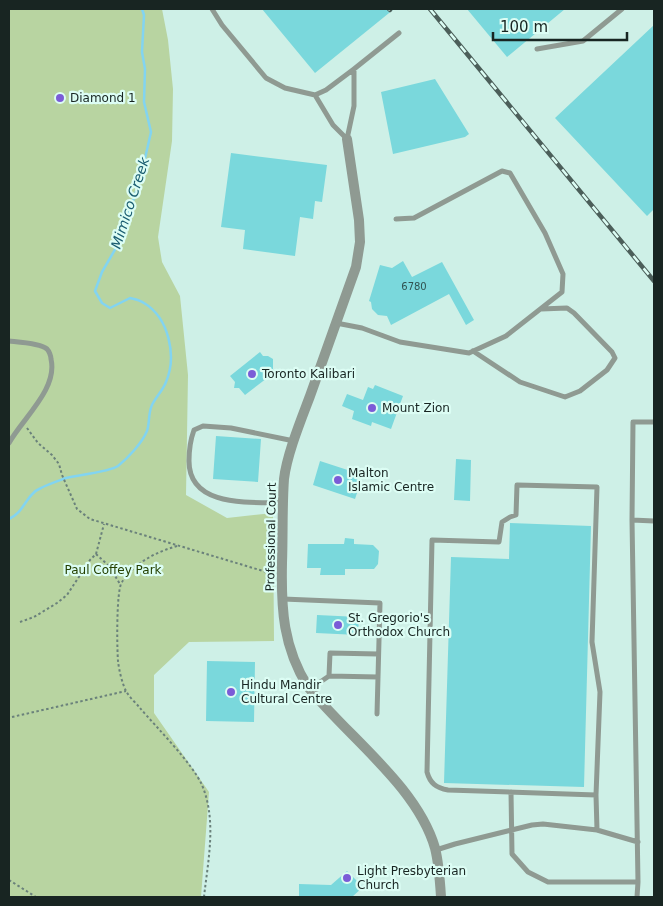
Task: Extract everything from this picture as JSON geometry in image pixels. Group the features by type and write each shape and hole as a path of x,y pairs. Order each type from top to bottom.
{"street":[{"name":"Professional Court","path":"347,139 359,220 360,242 356,267 294,441 284,478 282,577 285,633 291,653 310,689 409,799 424,821 435,850 440,874 440,897"}],"lane":[{"path":"212,9 266,78 285,88 315,95 326,90 399,33"},
{"path":"537,49 583,41 622,9"},
{"path":"347,139 354,106 354,69"},
{"path":"315,95 334,125 347,139"},
{"path":"336,323 362,328 400,342 469,353 506,336 562,292 563,274 546,232 510,173 502,171 414,218 396,219"},
{"path":"473,351 520,382 565,396 580,392 607,370 615,358 612,352 567,308 541,308"},
{"path":"9,341 39,345 47,349 51,356 53,376 45,392 9,443"},
{"path":"637,897 638,842 632,520 633,422 654,422"},
{"path":"284,503 219,499 201,489 192,479 189,464 189,443 194,430 203,426 231,428 294,441"},
{"path":"596,795 443,790 431,782 427,772 432,540 499,542 502,522 516,515 517,485 597,487 592,642 600,692 596,795 597,830"},
{"path":"632,520 654,521"},
{"path":"283,599 380,603 376,714"},
{"path":"329,676 330,653 378,654"},
{"path":"310,689 329,676 378,677"},
{"path":"511,792 510,830 512,854 528,872 548,882 638,882"},
{"path":"435,850 510,830 543,824 597,830 638,842"}],"path":[{"path":"24,422 38,443 60,464 62,475 77,509 90,520 282,577"},
{"path":"20,622 34,617 67,595 96,554 104,524"},
{"path":"120,584 133,569 147,558 162,550 177,546"},
{"path":"96,554 109,566 120,584 118,663 126,691 186,761 201,783 210,809 211,826 204,897"},
{"path":"12,717 126,691"},
{"path":"9,880 36,897"}],"green space":[{"name":"Paul Coffey Park","path":"9,9 162,9 168,40 173,89 172,141 158,237 162,262 180,296 188,375 186,495 227,518 273,513 274,641 189,642 154,675 154,713 209,792 201,897 9,897"}],"building":[{"path":"262,9 394,9 315,73"},
{"path":"467,9 565,9 507,57"},
{"path":"654,25 654,209 647,216 555,118"},
{"path":"435,79 469,134 465,137 393,154 381,92"},
{"path":"231,153 327,165 322,202 315,201 313,219 300,217 295,256 243,249 245,230 221,227"},
{"path":"403,261 412,277 442,262 474,320 466,325 449,294 391,325 387,316 378,315 372,309 371,302 369,301 380,265 392,268"},
{"name":"Toronto Kalibari","path":"260,352 263,356 273,359 273,369 275,372 245,395 239,388 234,388 235,382 230,376"},
{"name":"Mount Zion","path":"375,385 403,396 391,429 372,422 371,426 352,419 354,411 342,406 347,394 363,400 368,387 373,389"},
{"path":"216,436 261,439 258,482 213,479"},
{"path":"456,459 471,460 470,501 454,500"},
{"name":"Malton Islamic Centre","path":"320,461 363,475 355,499 313,485"},
{"path":"510,523 591,526 584,787 444,783 451,557 509,559"},
{"path":"345,538 354,539 354,544 373,545 379,551 378,564 374,569 345,569 345,575 320,575 321,568 307,568 308,544 344,544"},
{"name":"St. Gregorio's Orthodox Church","path":"317,615 359,617 358,635 316,633"},
{"name":"Hindu Mandir Cultural Centre","path":"207,661 255,662 254,722 206,721"},
{"name":"Light Presbyterian Church","path":"347,871 363,887 352,897 299,897 299,884 331,885"}],"waterway":[{"name":"Mimico Creek","path":"9,519 41,488 66,478 108,470 122,463 145,436 151,408 165,385 169,372 171,361 168,338 160,318 153,310 142,302 130,298 110,308 102,303 95,291 102,272 120,241 141,176 151,132 144,102 145,69 142,52 144,15 142,9"}],"railway":[{"path":"430,9 654,281"}],"place":[{"name":"Diamond 1","path":"60,98"},
{"name":"Toronto Kalibari","path":"252,374"},
{"name":"Mount Zion","path":"372,408"},
{"name":"Malton Islamic Centre","path":"338,480"},
{"name":"St. Gregorio's Orthodox Church","path":"338,625"},
{"name":"Hindu Mandir Cultural Centre","path":"231,692"},
{"name":"Light Presbyterian Church","path":"347,878"}]}
